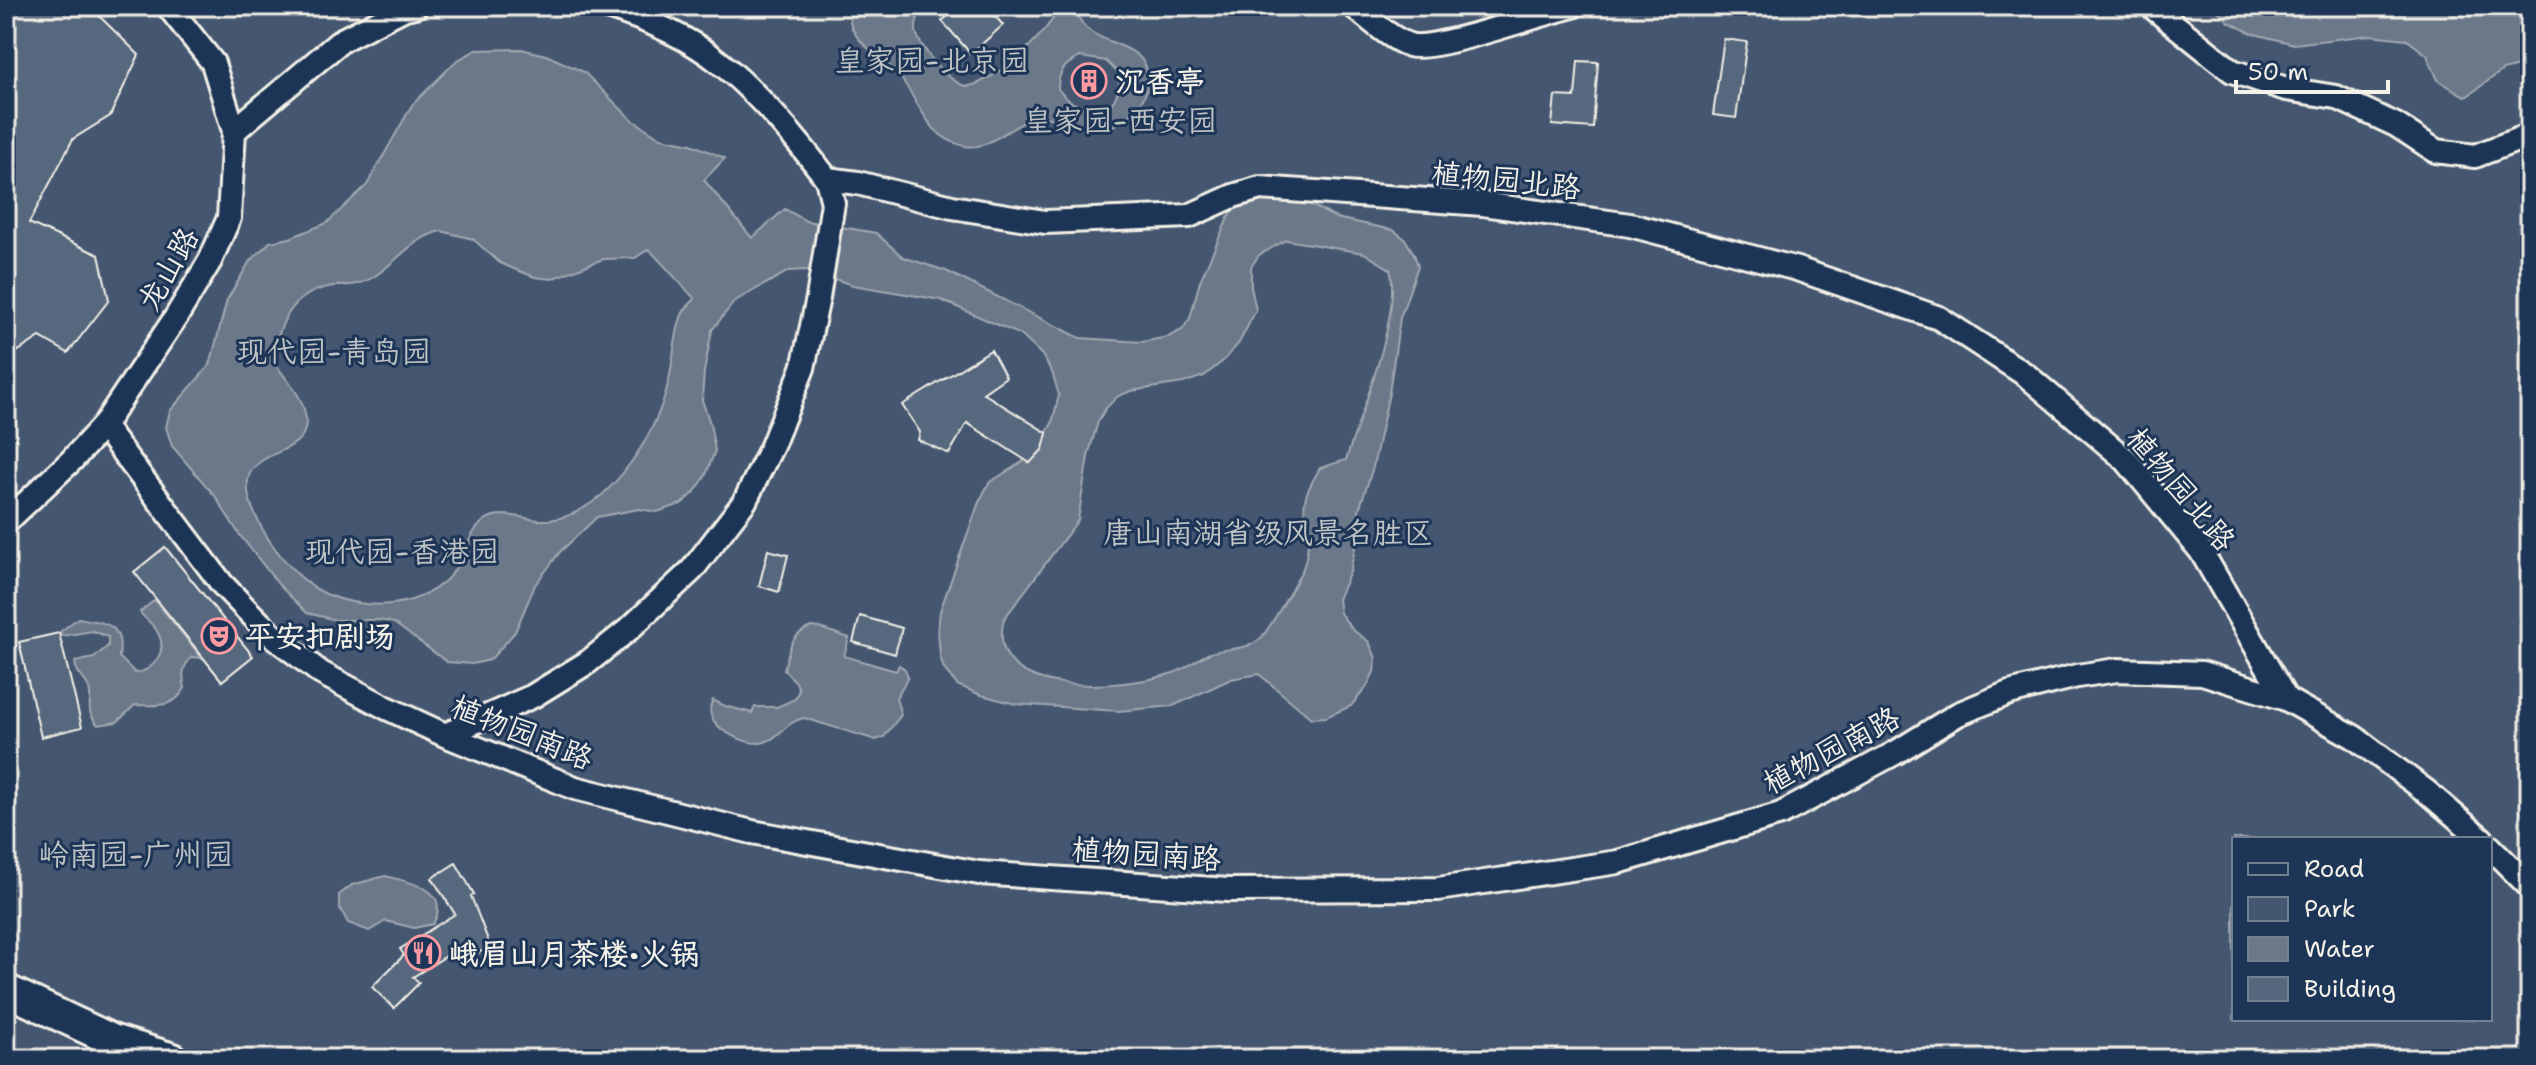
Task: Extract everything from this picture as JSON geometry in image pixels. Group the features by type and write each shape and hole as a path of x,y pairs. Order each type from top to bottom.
{"street":[{"name":"龙山路","path":"6,522 103,426 210,261 229,218 234,131 213,63 168,6"},
{"path":"234,131 342,40 405,8 416,6"},
{"path":"445,735 533,696 588,662 628,630 692,570 745,501 772,446 798,384 818,298 833,203 827,179 764,106 719,61 634,15 604,6"},
{"path":"1353,6 1411,46 1445,43 1573,6"},
{"path":"2151,6 2232,71 2286,89 2336,97 2396,125 2436,151 2475,156 2530,135"},
{"name":"植物园北路","path":"827,179 858,183 952,207 1045,222 1189,216 1233,196 1260,188 1483,204 1630,225 1797,269 1939,318 2026,375 2126,460 2201,551 2286,699"},
{"name":"植物园南路","path":"103,426 222,584 274,637 321,673 445,735 575,788 752,832 979,873 1228,890 1438,889 1618,862 1781,814 1895,753 1958,714 2009,693 2077,676 2117,670 2202,673 2286,699 2354,737 2427,792 2480,837"},
{"path":"2492,849 2530,887"},
{"path":"6,990 112,1040 173,1059"}],"green space":[{"name":"唐山南湖省级风景名胜区","path":"6,6 2530,6 2530,1059 6,1059"}],"water":[{"path":"852,6 922,6 916,27 922,46 953,80 968,86 991,76 1021,54 1046,28 1058,6 1074,6 1087,29 1142,59 1148,78 1147,89 1130,115 1101,130 1089,130 1045,117 1024,122 982,145 965,146 952,142 933,128 900,77 857,37 850,17","holes":["1080,57 1106,61 1119,74 1118,89 1107,107 1098,110 1078,106 1058,89 1066,65"]},
{"path":"2213,6 2530,6 2530,63 2503,70 2466,97 2438,80 2427,55 2406,39 2370,35 2294,44 2251,33 2229,22"},
{"path":"521,49 546,55 584,72 631,119 661,138 691,144 725,158 704,180 752,238 785,209 806,221 876,233 903,257 946,271 1080,338 1142,342 1168,337 1182,330 1190,318 1200,281 1228,218 1239,201 1265,190 1304,201 1336,218 1393,230 1405,239 1418,266 1400,318 1389,393 1373,467 1359,510 1350,572 1338,599 1340,613 1353,630 1369,642 1376,658 1374,672 1366,688 1351,706 1326,717 1311,718 1259,674 1231,679 1173,706 1118,711 1016,704 957,685 944,669 940,656 940,611 979,502 989,483 1028,458 1041,444 1052,423 1059,395 1052,372 1042,355 1021,335 941,300 853,285 806,270 789,271 735,301 712,330 702,400 715,451 705,477 694,493 681,504 657,512 639,509 597,517 560,552 535,585 515,632 490,660 472,664 447,662 394,623 336,620 307,613 279,585 239,534 215,496 172,446 166,427 170,411 210,365 227,300 250,261 270,242 290,238 327,223 367,185 412,105 456,61 476,50","holes":["441,231 473,239 500,263 535,277 551,279 603,259 635,258 649,249 695,299 680,319 668,384 654,424 632,461 604,493 580,510 553,519 504,515 491,517 478,526 457,566 433,590 404,602 357,603 326,594 307,583 275,548 249,499 248,478 257,465 298,440 306,427 301,400 274,361 278,336 288,314 304,297 328,287 365,282 412,245","1286,240 1364,253 1390,269 1392,288 1378,364 1346,460 1320,468 1309,489 1304,507 1308,538 1305,563 1271,624 1262,637 1250,645 1210,653 1178,671 1152,679 1094,685 1063,683 1036,677 1015,665 1003,646 1004,619 1078,520 1088,456 1105,409 1118,396 1183,383 1204,376 1223,361 1239,343 1256,310 1251,267 1259,255"]},
{"path":"155,600 202,658 192,657 186,664 183,675 185,688 176,700 157,705 135,705 117,722 98,725 91,713 88,686 75,662 94,658 108,646 108,637 93,631 62,636 60,632 78,618 105,624 119,637 119,657 135,673 142,671 153,664 160,653 158,633 140,612"},
{"path":"811,627 849,638 844,656 896,671 899,665 905,669 908,677 896,698 901,715 884,737 876,740 804,718 760,743 743,740 724,731 712,717 710,709 713,700 752,713 755,707 777,707 795,699 799,690 796,682 784,670 795,639"},
{"path":"385,876 416,884 433,895 438,912 433,924 414,928 386,921 369,931 348,923 339,906 339,895 352,885"}],"building":[{"path":"6,6 89,6 139,55 110,116 73,139 29,223 99,255 109,300 68,353 40,337 6,359"},
{"path":"959,6 986,6 1003,25 971,54 942,21"},
{"path":"1724,39 1747,42 1736,118 1713,115"},
{"path":"1578,61 1598,62 1593,128 1552,125 1555,96 1575,97"},
{"name":"沉香亭","path":"1093,70 1101,79 1097,91 1086,95 1077,84 1081,74"},
{"path":"991,350 1006,377 983,393 1047,433 1043,449 1030,463 967,423 949,454 918,440 920,432 902,405"},
{"path":"165,547 253,656 222,681 134,572"},
{"path":"768,550 788,555 779,592 759,586"},
{"path":"860,616 902,628 895,654 853,642"},
{"path":"59,633 82,727 41,737 19,642"},
{"path":"456,863 474,894 471,896 491,948 457,960 454,951 413,977 419,983 394,1008 372,987 404,955 400,949 455,914 432,878"}],"place":[{"name":"沉香亭","path":"1089,81"},
{"name":"平安扣剧场","path":"219,636"},
{"name":"峨眉山月茶楼·火锅","path":"423,953"}],"park label":[{"name":"皇家园-北京园","path":"932,60"},
{"name":"皇家园-西安园","path":"1120,120"},
{"name":"现代园-青岛园","path":"334,351"},
{"name":"现代园-香港园","path":"402,551"},
{"name":"岭南园-广州园","path":"136,854"}]}
